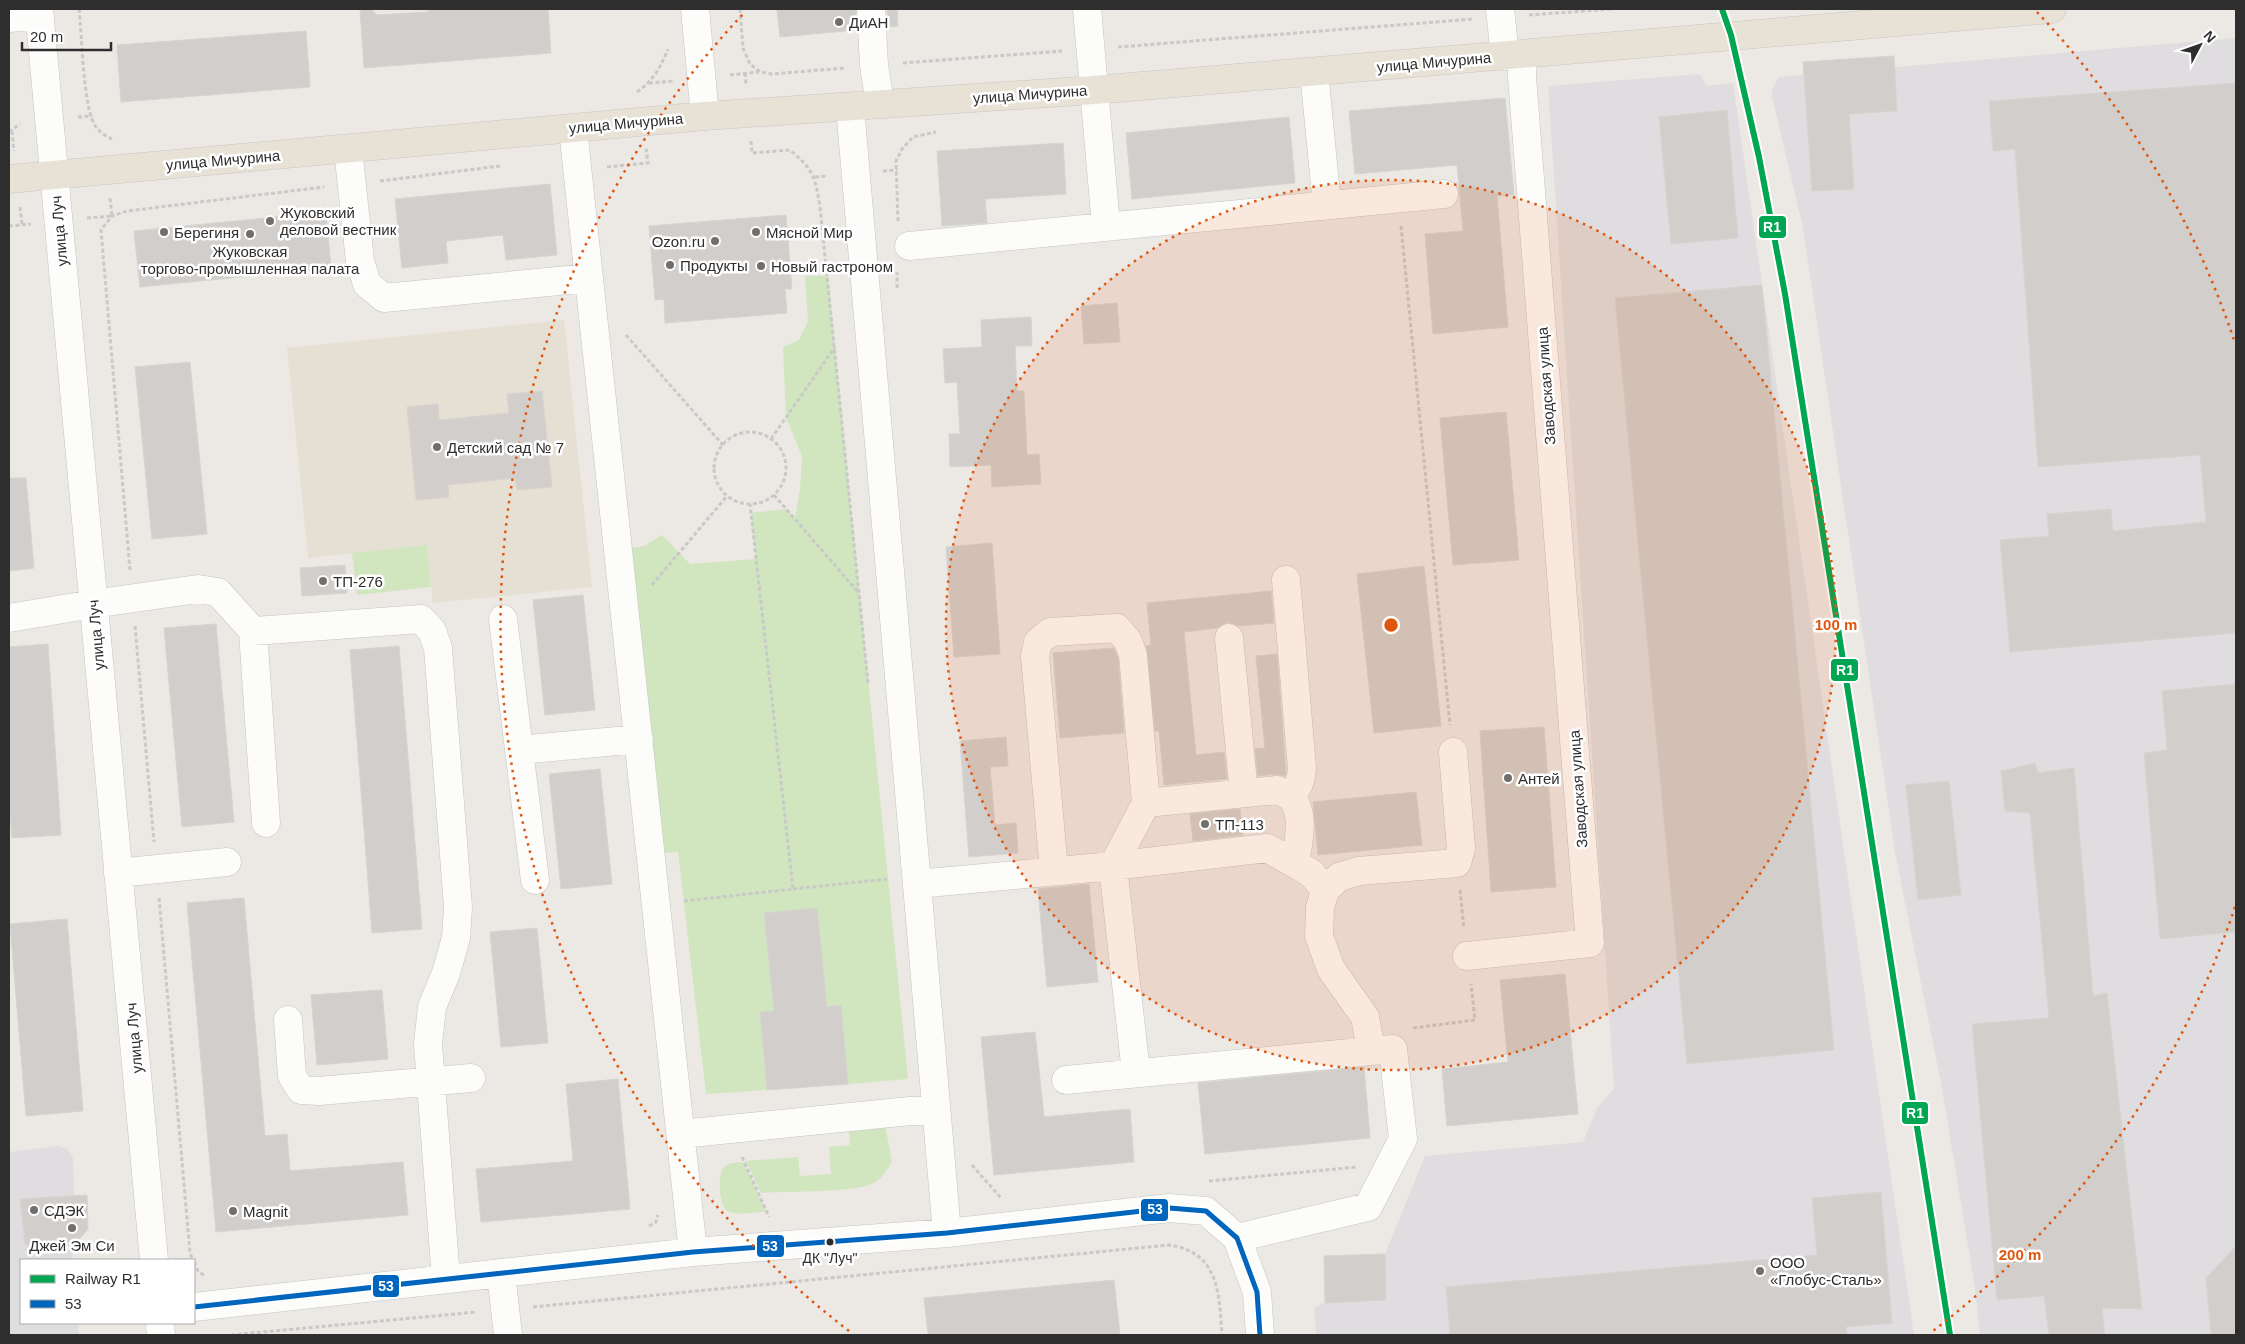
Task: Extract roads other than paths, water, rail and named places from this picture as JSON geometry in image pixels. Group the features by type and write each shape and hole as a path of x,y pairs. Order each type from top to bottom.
{"main road":[{"name":"улица Мичурина","path":"9,179 705,116 1094,90 2052,9"}],"street":[{"path":"695,9 705,116"},
{"path":"871,9 874,66 880,104"},
{"path":"1087,9 1106,226"},
{"path":"9,18 39,12"},
{"name":"улица Луч","path":"39,12 154,1259"},
{"path":"1500,13 1514,55"},
{"name":"Заводская улица","path":"1467,956 1590,942 1522,77 1514,55"},
{"path":"1314,72 1327,205"},
{"path":"850,107 947,1233"},
{"path":"573,129 693,1252"},
{"path":"348,149 360,260 367,284 384,298 589,278"},
{"path":"909,246 1444,194"},
{"path":"1286,580 1302,768 1301,779 1297,789 1291,796"},
{"path":"9,618 198,589 218,592 253,631 266,823"},
{"path":"253,631 421,619 432,632 438,648 458,907 456,938 446,973 432,1007 428,1044 446,1279"},
{"path":"504,619 535,880"},
{"path":"1054,871 1035,656 1038,642 1050,632 1117,628 1128,641 1133,655 1146,803 1114,866 1136,1074"},
{"path":"1229,638 1244,793"},
{"path":"520,750 639,739"},
{"path":"1237,1238 1368,1207 1403,1139 1382,1050 1365,1017 1331,969 1319,936 1320,908 1325,890 1339,877 1359,871 1457,863 1461,848 1453,752"},
{"path":"1146,803 1277,790 1291,796 1298,812 1300,825 1295,863"},
{"path":"917,884 1114,866 1267,848 1311,873 1325,890"},
{"path":"118,872 227,862"},
{"path":"288,1020 292,1076 301,1090 319,1091 471,1078"},
{"path":"1066,1080 1382,1050"},
{"path":"681,1134 910,1111 936,1111"},
{"path":"195,1307 693,1252 947,1233 1169,1208 1206,1211 1237,1238 1257,1292 1260,1335"},
{"path":"501,1274 506,1322"}],"rail line":[{"name":"R1","path":"1722,9 1731,35 1759,157 1785,294 1950,1335"}],"place":[{"name":"ДиАН","path":"839,22"},
{"name":"Жуковский деловой вестник","path":"270,221"},
{"name":"Берегиня","path":"164,232"},
{"name":"Мясной Мир","path":"756,232"},
{"name":"Жуковская торгово-промышленная палата","path":"250,234"},
{"name":"Ozon.ru","path":"715,241"},
{"name":"Продукты","path":"670,265"},
{"name":"Новый гастроном","path":"761,266"},
{"name":"Детский сад № 7","path":"437,447"},
{"name":"ТП-276","path":"323,581"},
{"name":"Антей","path":"1508,778"},
{"name":"ТП-113","path":"1205,824"},
{"name":"СДЭК","path":"34,1210"},
{"name":"Magnit","path":"233,1211"},
{"name":"Джей Эм Си","path":"72,1228"},
{"name":"ДК \"Луч\"","path":"830,1242"},
{"name":"ООО «Глобус-Сталь»","path":"1760,1271"}]}
